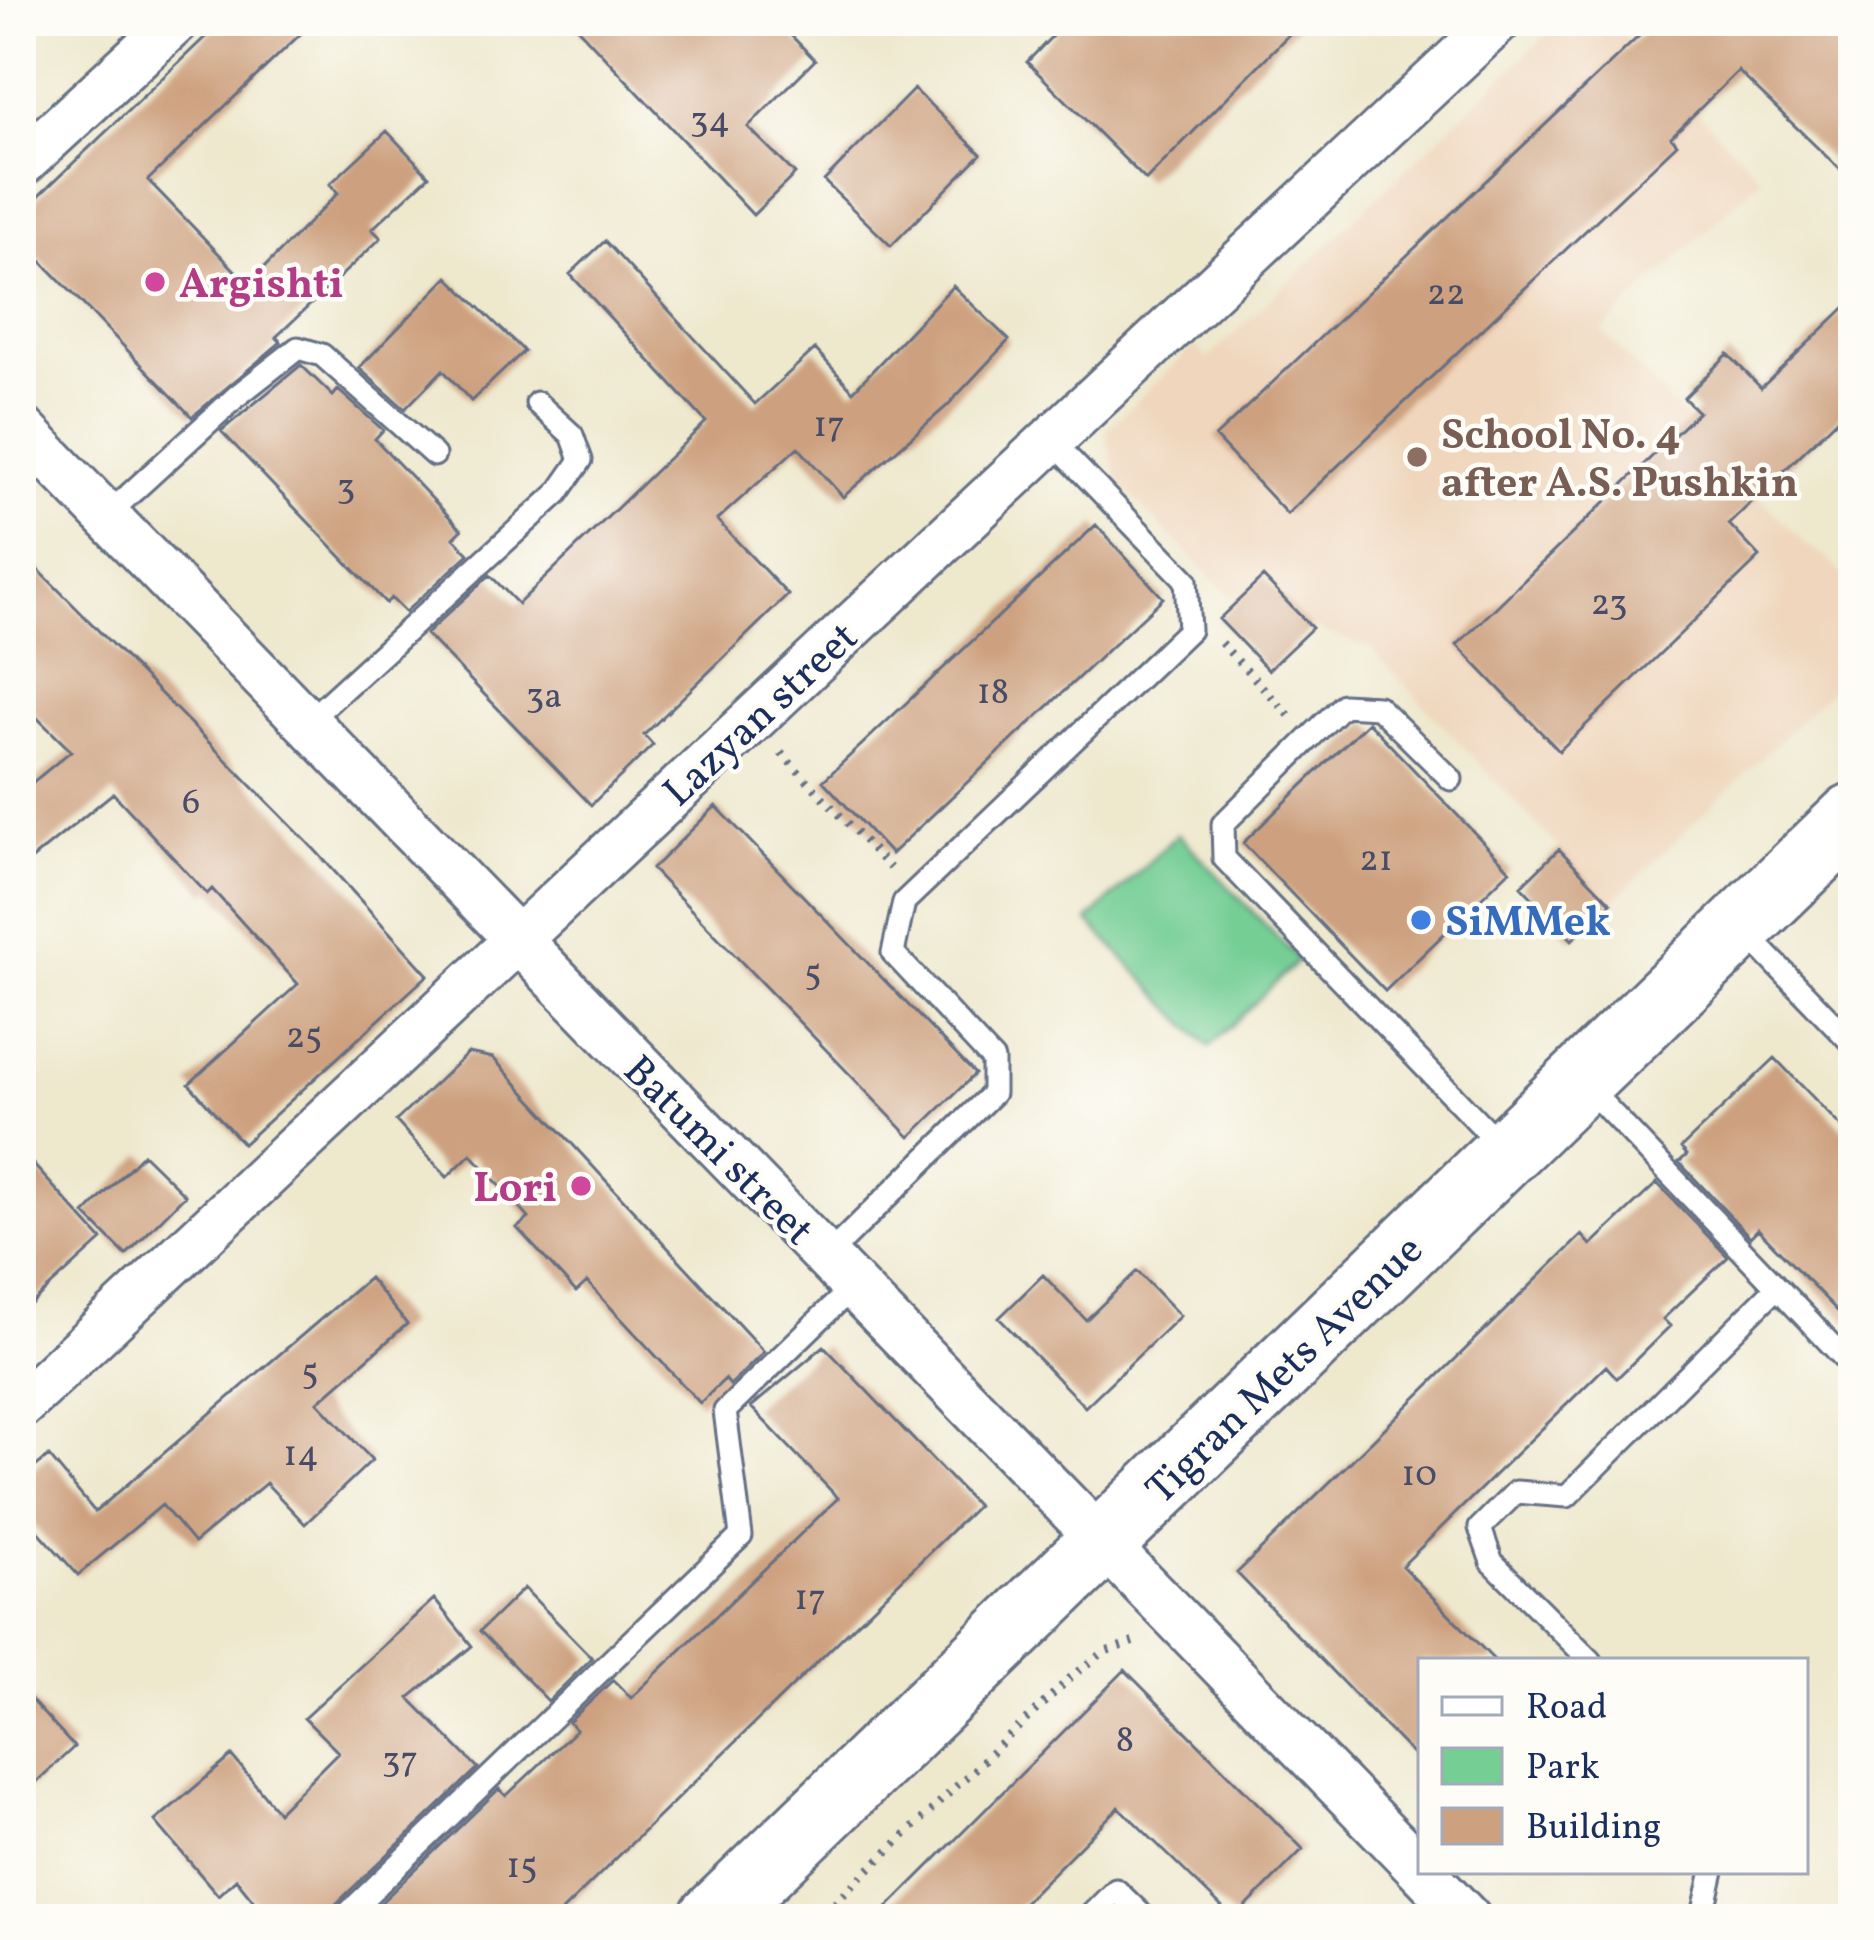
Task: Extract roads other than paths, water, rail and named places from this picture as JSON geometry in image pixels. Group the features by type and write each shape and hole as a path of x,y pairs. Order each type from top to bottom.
{"main road":[{"name":"Tigran Mets Avenue","path":"712,1919 1853,817"}],"street":[{"path":"21,164 176,21"},
{"name":"Lazyan street","path":"21,1406 1498,21"},
{"name":"Batumi street","path":"21,428 1418,1866"},
{"name":"Batumi street","path":"1426,1874 1468,1919"}],"lane":[{"path":"106,516 238,394 298,348 322,355 434,454"},
{"path":"306,724 558,493 581,460 572,435 537,403"},
{"path":"342,1919 742,1536 724,1411 993,1093 993,1060 893,953 904,902 1189,630 1186,580 1051,440"},
{"path":"1451,779 1378,707 1343,705 1223,824 1224,858 1506,1152"},
{"path":"1739,926 1853,1044"},
{"path":"1580,1081 1853,1366"},
{"path":"1588,1658 1492,1562 1480,1528 1516,1492 1568,1496 1777,1287"},
{"path":"1702,1919 1712,1874"},
{"path":"1087,1919 1116,1890 1146,1919"}],"place":[{"name":"Argishti","path":"155,282"},
{"name":"School No. 4 after A.S. Pushkin","path":"1417,457"},
{"name":"SiMMek","path":"1421,920"},
{"name":"Lori","path":"581,1186"}]}
